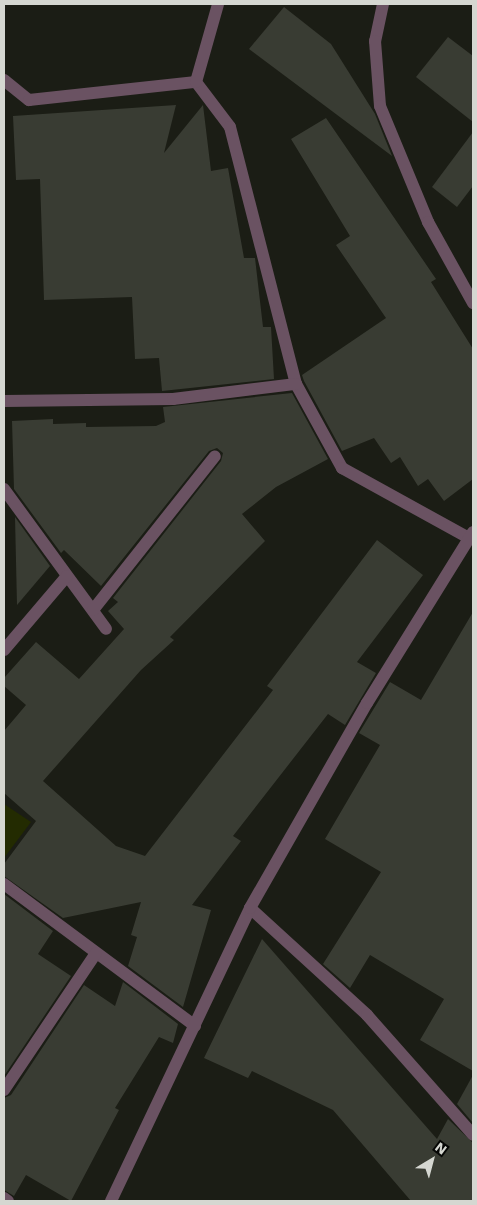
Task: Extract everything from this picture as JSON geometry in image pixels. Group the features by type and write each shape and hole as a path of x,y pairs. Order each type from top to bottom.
{"street":[{"path":"196,82 218,4"},
{"path":"383,4 376,41 380,106 428,222 473,303"},
{"path":"4,80 29,100 196,82"},
{"path":"111,1201 250,908 471,535 342,468 296,384 230,127 196,82"},
{"path":"4,402 173,399 296,384"},
{"path":"93,610 215,456"},
{"path":"4,489 106,629"},
{"path":"4,650 67,576"},
{"path":"4,884 195,1026"},
{"path":"250,908 367,1015 473,1136"},
{"path":"4,1090 96,952"},
{"path":"4,1198 8,1201"}],"green space":[{"path":"4,804 31,822 4,858"}],"building":[{"path":"284,7 331,44 375,114 392,156 249,49"},
{"path":"448,37 473,56 473,122 416,77"},
{"path":"176,105 164,153 203,105 211,171 228,168 244,258 255,258 263,327 271,327 274,379 162,391 159,358 135,359 132,297 44,300 40,179 16,180 13,116"},
{"path":"326,118 436,279 431,282 473,349 473,479 444,501 428,479 418,486 400,457 391,463 374,438 342,451 302,375 386,318 336,245 350,236 291,139"},
{"path":"473,132 473,186 457,207 432,187"},
{"path":"292,393 328,459 276,487 242,514 265,541 170,637 174,640 141,670 43,781 116,846 145,856 273,690 267,686 377,540 423,575 357,662 376,673 345,725 328,714 233,836 241,841 192,905 211,910 183,1007 128,966 137,937 131,935 141,902 63,918 4,876 4,864 36,821 4,793 4,731 26,705 4,686 4,678 36,642 79,679 124,629 108,611 118,602 113,598 221,461 223,453 217,448 209,451 101,586 64,550 61,553 14,489 12,421 53,419 53,424 86,423 86,427 156,426 165,422 163,407"},
{"path":"15,517 50,566 17,605"},
{"path":"473,612 473,1071 420,1040 444,999 370,955 350,988 323,964 381,872 325,839 380,745 359,733 390,682 421,700"},
{"path":"4,894 53,931 38,954 71,976 4,1076"},
{"path":"262,939 437,1139 448,1119 473,1143 473,1201 411,1201 333,1110 252,1071 248,1078 204,1058"},
{"path":"123,982 178,1024 173,1043 159,1037 115,1108 119,1110 71,1201 26,1175 14,1196 4,1190 4,1098 11,1095 84,985 115,1006"},
{"path":"473,1075 473,1123 457,1104"}]}
